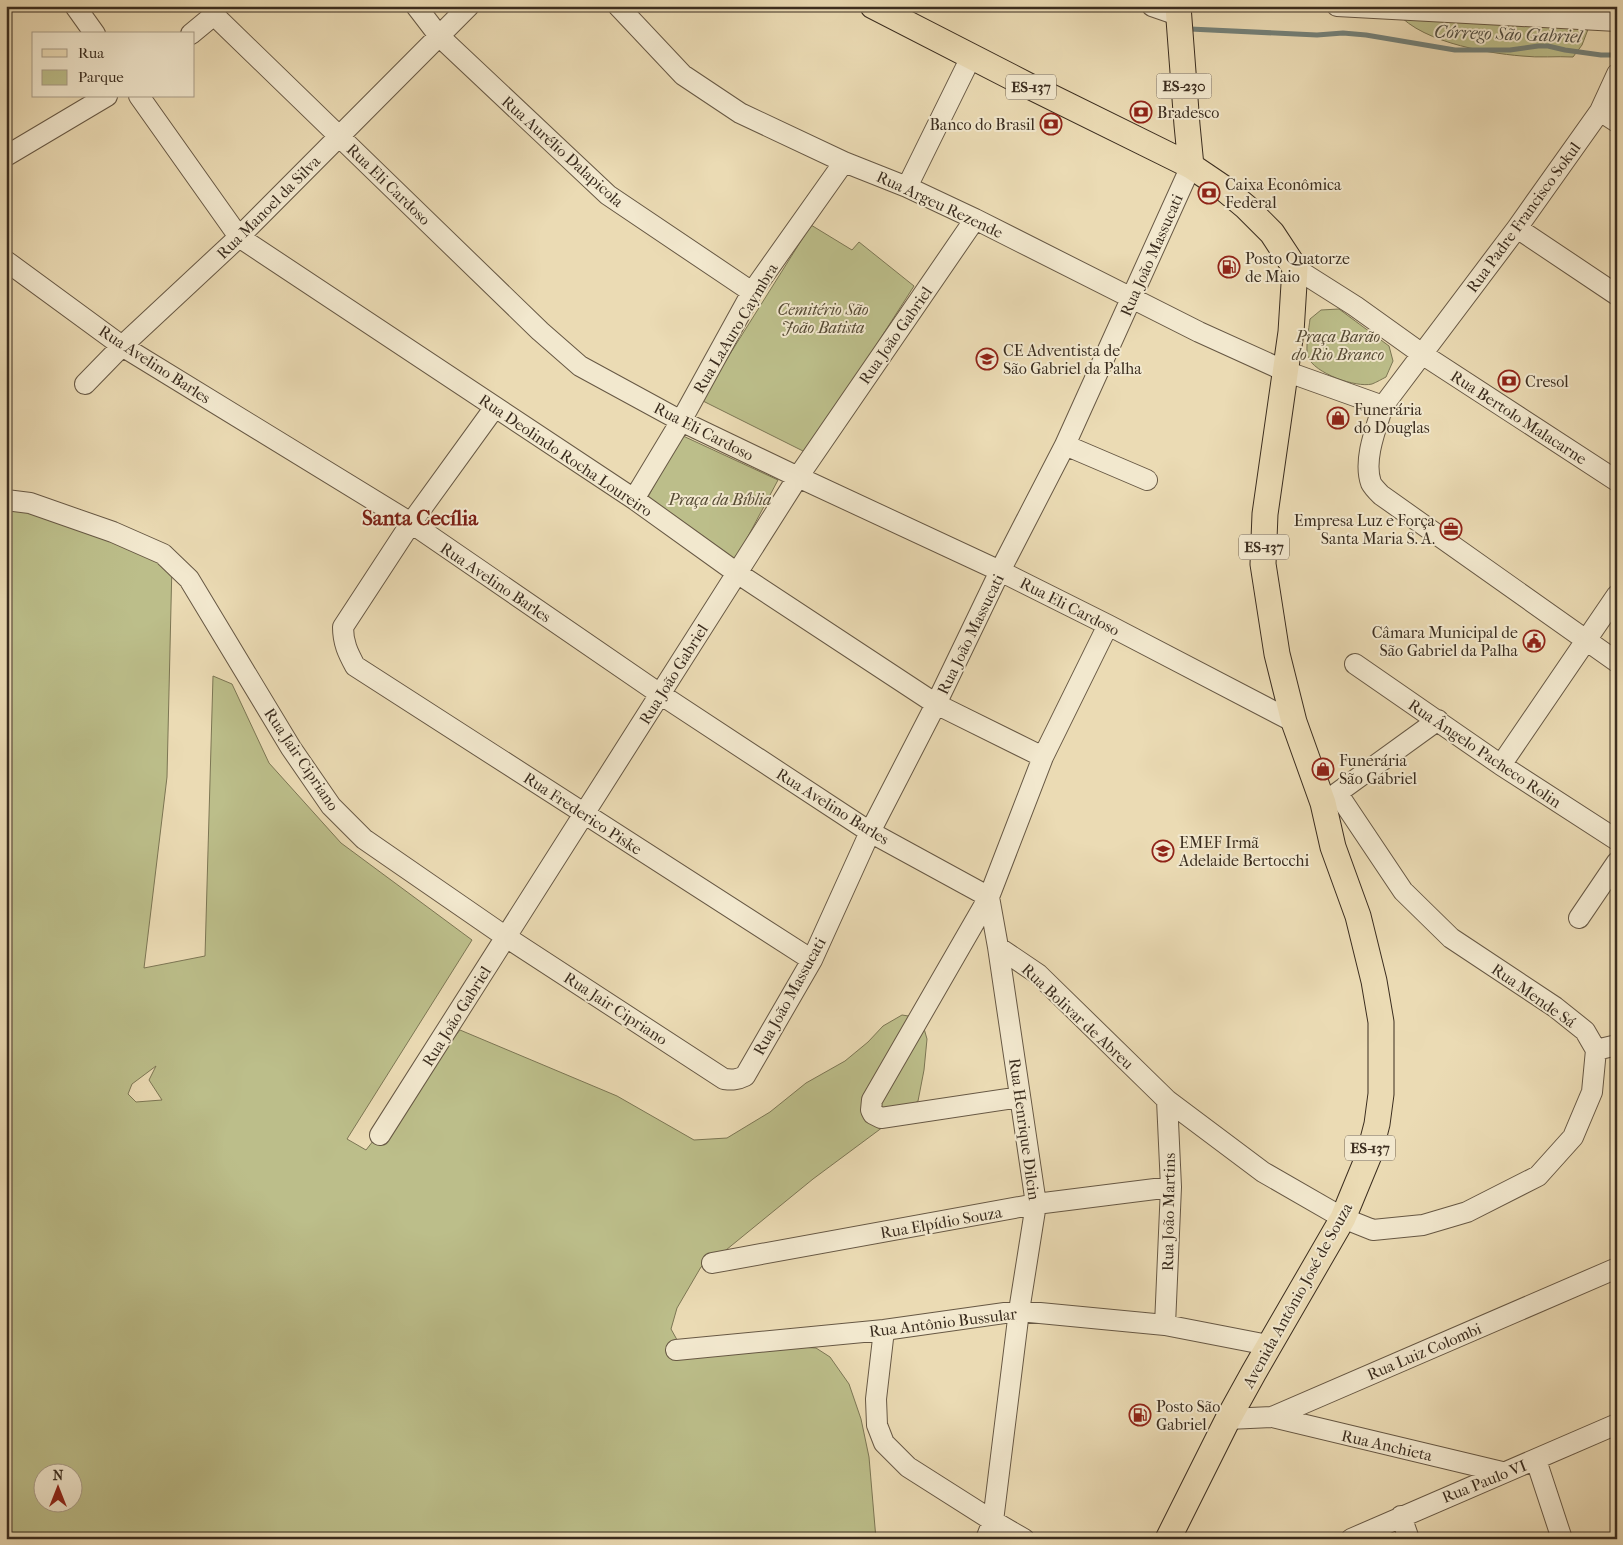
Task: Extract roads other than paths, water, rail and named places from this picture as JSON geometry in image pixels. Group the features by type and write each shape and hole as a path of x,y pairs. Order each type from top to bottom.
{"main road":[{"name":"ES-137","path":"873,6 971,57 1191,166 1222,187 1246,207 1272,233 1295,268 1291,332 1265,514 1263,564 1277,654 1294,722"},
{"name":"ES-230","path":"1178,10 1191,166"},
{"name":"Avenida Antônio José de Souza","path":"1168,1539 1228,1419 1268,1346 1343,1218 1369,1154 1381,1094 1381,1022 1374,981 1358,916 1333,847 1330,799 1294,722"}],"street":[{"path":"75,6 94,32"},
{"name":"Rua Aurélio Dalapicola","path":"416,6 440,36 608,195 752,292"},
{"name":"Rua Manoel da Silva","path":"85,384 122,346 239,237 469,6"},
{"name":"Rua Argeu Rezende","path":"618,6 683,75 740,113 844,162 907,187 975,219 1199,332 1285,371"},
{"path":"1152,6 1178,10"},
{"path":"1337,6 1617,21"},
{"path":"193,32 212,11"},
{"name":"Rua Eli Cardoso","path":"212,11 540,331 580,366 681,421 1000,571 1294,722"},
{"path":"907,187 971,57"},
{"name":"Rua Padre Francisco Sokul","path":"1422,354 1517,228 1600,110 1617,74"},
{"path":"6,156 104,98"},
{"name":"Rua Deolindo Rocha Loureiro","path":"140,98 239,237 634,499 737,573 936,704 1043,757"},
{"path":"1600,110 1617,122"},
{"name":"Rua LaAuro Caymbra","path":"634,499 681,421 752,292 844,162"},
{"name":"Rua João Massucati","path":"724,1079 733,1080 745,1076 812,960 870,832 1065,445 1191,166"},
{"name":"Rua João Gabriel","path":"380,1135 798,477 975,219"},
{"path":"1517,228 1617,295"},
{"name":"Rua Avelino Barles","path":"6,261 122,346 411,523 660,694 870,832 989,896"},
{"path":"1295,268 1355,306 1422,354 1383,406 1372,444 1369,471 1372,484 1381,495 1617,662"},
{"name":"Rua Bertolo Malacarne","path":"1422,354 1617,481"},
{"path":"1285,371 1383,406"},
{"path":"411,523 495,407"},
{"path":"1065,445 1147,480"},
{"name":"Rua Jair Cipriano","path":"6,500 30,503 112,532 163,554 189,579 291,748 331,806 364,839 506,937 687,1053 724,1079"},
{"name":"Rua Frederico Piske","path":"411,523 344,627 343,638 346,649 355,666 812,960"},
{"path":"1501,765 1617,596"},
{"path":"1020,1097 881,1118 872,1114 870,1110 872,1100 989,896 1043,757 1108,625"},
{"name":"Rua Ângelo Pacheco Rolin","path":"1355,664 1501,765 1617,840"},
{"path":"1330,799 1438,720"},
{"name":"Rua Mende Sá","path":"1330,799 1404,892 1451,938 1555,1007 1585,1031 1596,1050"},
{"path":"1579,918 1617,862"},
{"path":"989,896 998,947"},
{"name":"Rua Bolivar de Abreu","path":"998,947 1038,974 1167,1100 1263,1172 1343,1218"},
{"name":"Rua Henrique Dilcin","path":"990,1530 1019,1310 1036,1204 998,947"},
{"path":"1343,1218 1373,1230 1423,1225 1467,1212 1538,1176 1573,1138 1592,1092 1596,1050 1617,1045"},
{"name":"Rua João Martins","path":"1165,1325 1171,1187 1167,1100"},
{"name":"Rua Elpídio Souza","path":"712,1263 1036,1204 1171,1187"},
{"name":"Rua Luiz Colombi","path":"1228,1419 1272,1417 1617,1268"},
{"name":"Rua Antônio Bussular","path":"676,1350 884,1330 1019,1310 1165,1325 1268,1346"},
{"path":"884,1330 876,1399 877,1425 884,1443 908,1467 990,1530 1024,1539"},
{"name":"Rua Anchieta","path":"1272,1417 1502,1472"},
{"name":"Rua Paulo VI","path":"1351,1539 1502,1472 1536,1460 1617,1424"},
{"path":"1536,1460 1562,1539"},
{"path":"1401,1516 1409,1539"}],"waterway":[{"name":"Córrego São Gabriel","path":"1190,29 1317,35 1343,33 1455,50 1510,50 1548,46 1601,55 1617,55"}],"place":[{"name":"Bradesco","path":"1141,112"},
{"name":"Banco do Brasil","path":"1051,124"},
{"name":"Caixa Econômica Federal","path":"1209,193"},
{"name":"Posto Quatorze de Maio","path":"1229,267"},
{"name":"CE Adventista de São Gabriel da Palha","path":"987,359"},
{"name":"Cresol","path":"1509,381"},
{"name":"Funerária do Douglas","path":"1338,418"},
{"name":"Empresa Luz e Força Santa Maria S. A.","path":"1451,529"},
{"name":"Câmara Municipal de São Gabriel da Palha","path":"1534,641"},
{"name":"Funerária São Gabriel","path":"1323,769"},
{"name":"EMEF Irmã Adelaide Bertocchi","path":"1163,851"},
{"name":"Posto São Gabriel","path":"1140,1415"}],"district":[{"name":"Santa Cecília","path":"420,518"}],"park label":[{"name":"Cemitério São João Batista","path":"823,318"},
{"name":"Praça Barão do Rio Branco","path":"1338,345"},
{"name":"Praça da Bíblia","path":"720,499"}]}
